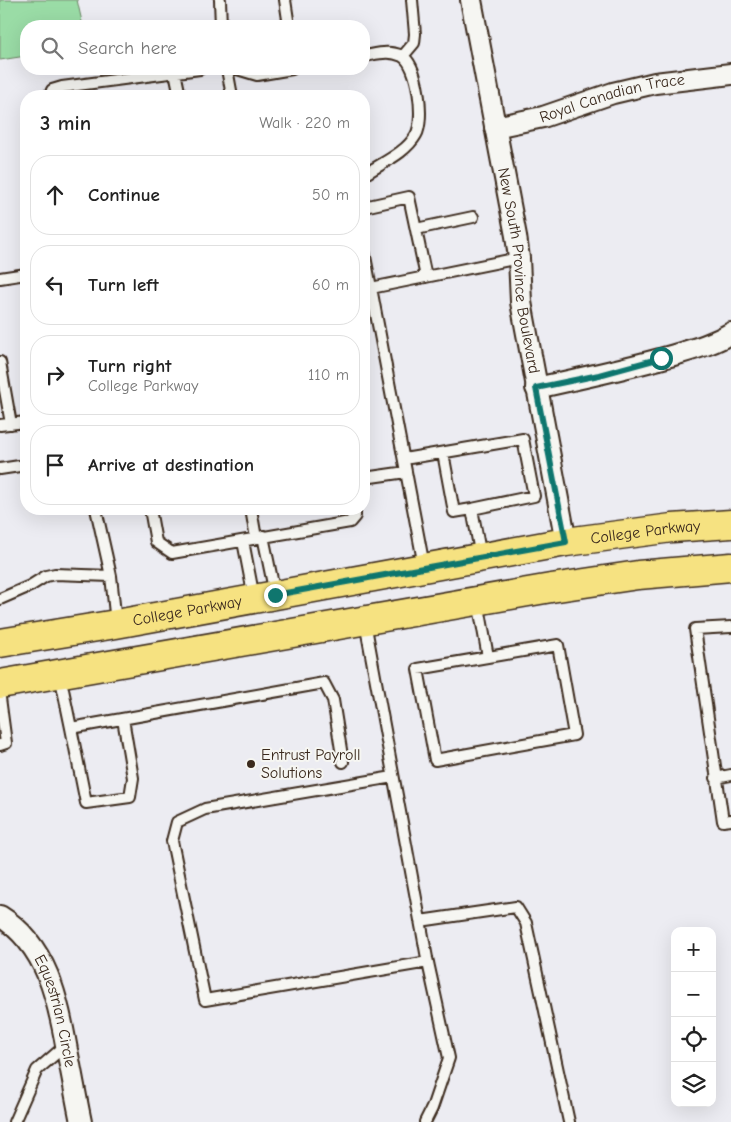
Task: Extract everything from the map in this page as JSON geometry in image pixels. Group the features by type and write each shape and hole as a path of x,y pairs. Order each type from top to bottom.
{"main road":[{"name":"College Parkway","path":"0,643 116,624 566,542 672,528 731,524"},
{"path":"424,567 430,609"},
{"path":"0,684 478,600 638,575 731,567"},
{"path":"356,580 364,621"}],"street":[{"name":"New South Province Boulevard","path":"471,0 519,258 521,302 536,388 566,542"},
{"name":"Royal Canadian Trace","path":"495,127 543,116 655,83 731,74"},
{"path":"536,388 599,375 661,358 717,342 731,333"},
{"name":"Equestrian Circle","path":"0,916 18,930 32,945 45,967 54,989 81,1122"}],"lane":[{"path":"220,0 221,20"},
{"path":"285,0 288,20"},
{"path":"403,56 414,42 412,0"},
{"path":"370,55 388,52 403,56 411,64 421,105 420,124 417,134 406,148 370,170"},
{"path":"52,90 152,75"},
{"path":"176,75 179,90"},
{"path":"228,75 231,90"},
{"path":"370,206 409,197 426,277"},
{"path":"416,230 473,217"},
{"path":"371,288 519,258"},
{"path":"0,278 20,275"},
{"path":"370,283 424,567"},
{"path":"0,362 11,424"},
{"path":"0,425 20,423"},
{"path":"404,460 443,453 523,439 534,496 454,512 443,453"},
{"path":"0,469 20,466"},
{"path":"370,477 406,472"},
{"path":"472,509 481,557"},
{"path":"97,515 111,576 116,624"},
{"path":"151,515 156,542 172,552 350,522 356,515"},
{"path":"253,515 259,537 264,597"},
{"path":"243,541 264,597"},
{"path":"0,599 30,586 46,576 55,574 111,576"},
{"path":"478,600 488,657"},
{"path":"364,621 420,921 449,1058 432,1108 425,1122"},
{"path":"727,820 716,778 695,629 731,627"},
{"path":"558,645 574,735 434,760 418,669 488,657 558,645"},
{"path":"60,674 86,804 130,797 133,778 122,719"},
{"path":"71,728 324,683 333,700 343,762"},
{"path":"0,698 6,743 0,745"},
{"path":"716,778 731,775"},
{"path":"393,777 205,809 177,822 172,841 205,1000 428,962"},
{"path":"420,921 516,907 526,923 569,1122"},
{"path":"14,1122 37,1070 66,1045"}],"green space":[{"path":"0,0 77,0 82,20 20,20 20,57 0,60"}],"place":[{"name":"Entrust Payroll Solutions","path":"251,764"}],"route":[{"path":"275,595 566,542 536,388 599,375 661,358"}]}
